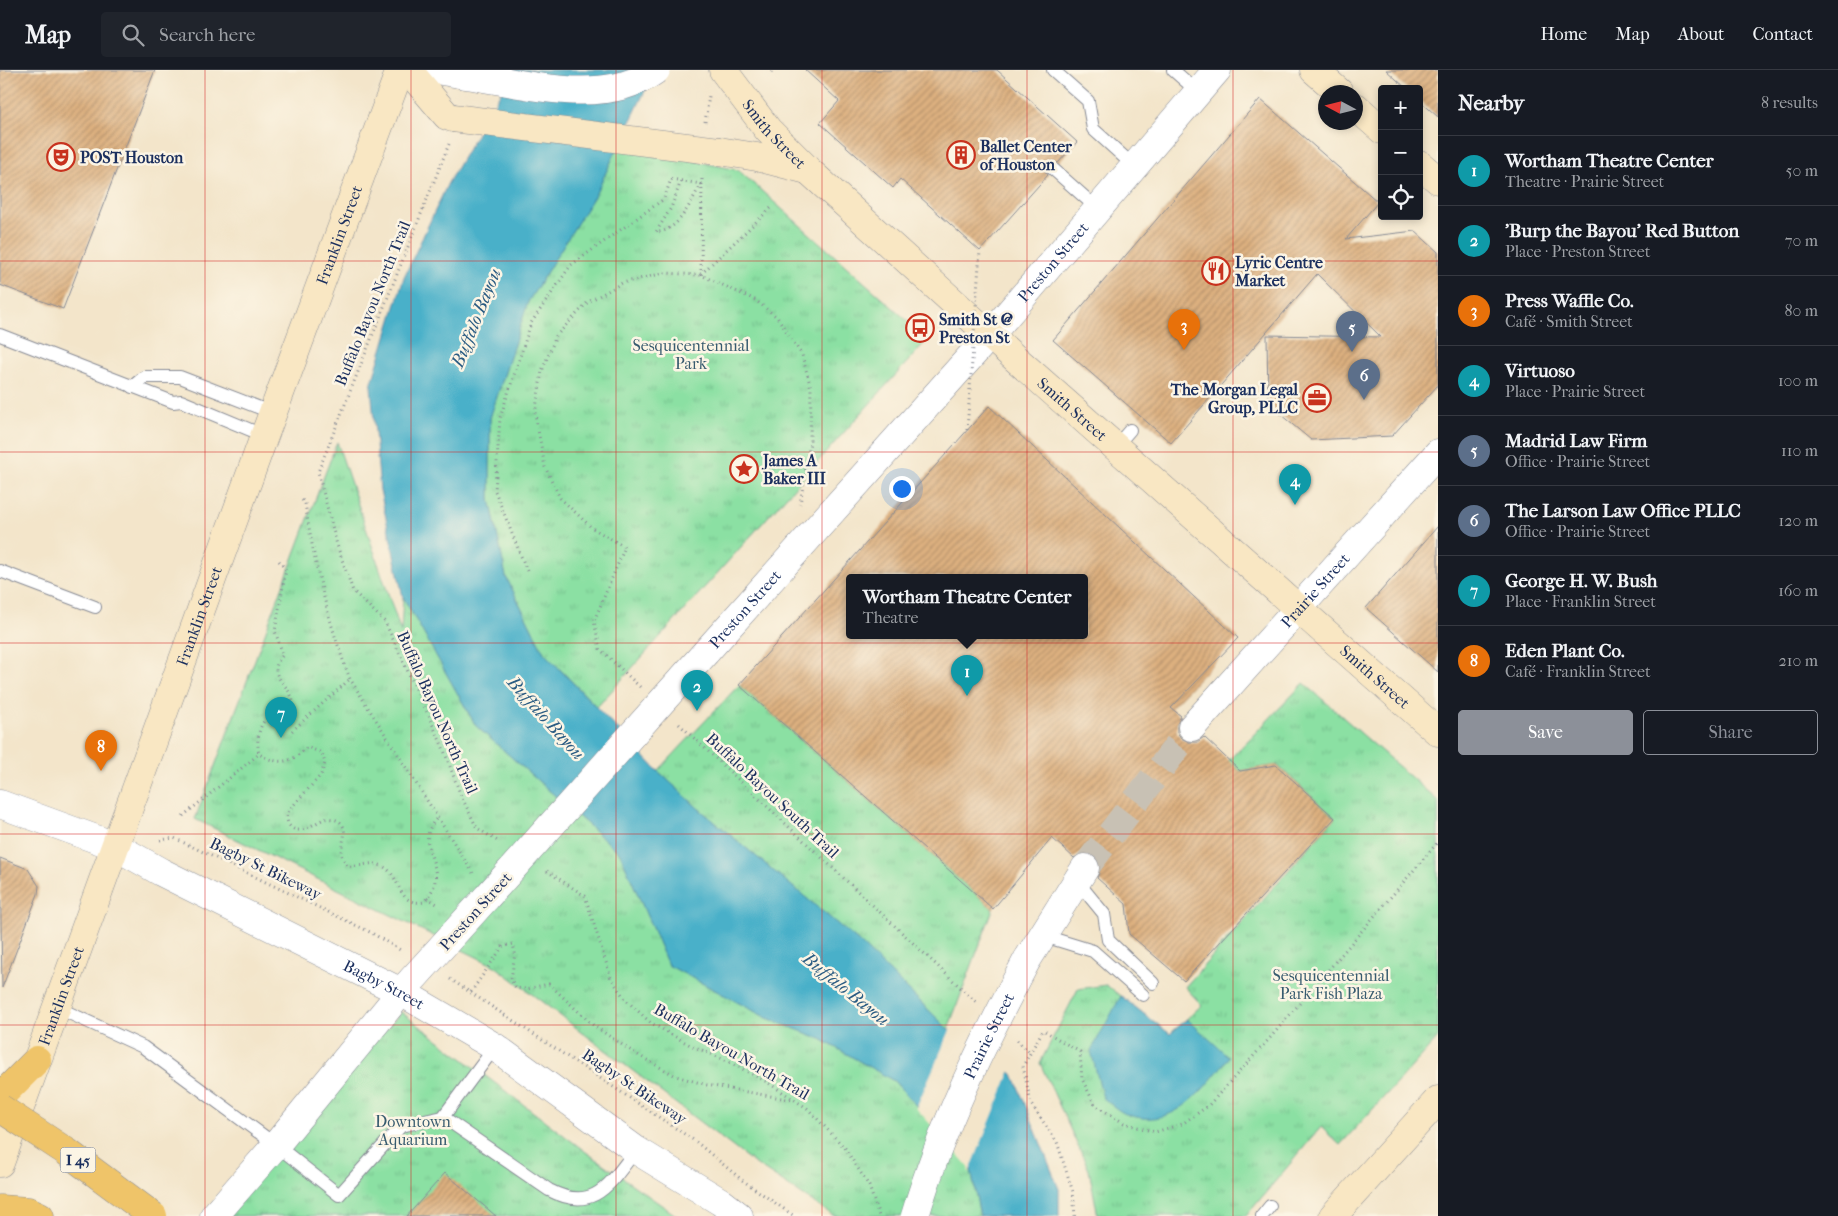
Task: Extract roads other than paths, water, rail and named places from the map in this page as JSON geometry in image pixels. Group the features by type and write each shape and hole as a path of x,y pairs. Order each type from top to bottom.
{"highway":[{"path":"0,1097 37,1060"},
{"name":"I 45","path":"0,1108 66,1152 154,1216"},
{"path":"0,1209 29,1211 40,1216"}],"main road":[{"name":"Franklin Street","path":"0,1163 400,70"},
{"path":"408,70 447,116 451,130 710,158 757,157 809,171"},
{"path":"1314,70 1331,85"},
{"name":"Smith Street","path":"717,80 740,95 768,130 809,171 990,335 1123,438 1299,608 1438,732"},
{"path":"1363,113 1378,126"},
{"path":"1423,167 1438,180"},
{"path":"1333,1216 1438,1100"}],"street":[{"path":"448,72 578,91 614,89 648,76 656,70"},
{"name":"Preston Street","path":"214,1216 276,1145 401,992 990,335 1217,70"},
{"name":"Prairie Street","path":"1192,726 1438,453"},
{"name":"Bagby Street","path":"0,804 115,846 161,872 401,992 495,1047 636,1150 721,1202 739,1216"},
{"name":"Prairie Street","path":"915,1216 949,1117 963,1085 1028,960 1081,875"}],"lane":[{"path":"1053,70 1088,100 1092,129 1134,166"},
{"path":"1173,70 1198,92"},
{"path":"1053,168 1098,210"},
{"path":"0,335 173,402 181,401 269,424"},
{"path":"132,386 144,377 180,377 269,424"},
{"path":"0,571 95,607"},
{"path":"1081,875 1104,914 1108,940 1153,983"},
{"path":"1042,936 1094,952 1143,995"},
{"path":"56,1007 142,1047 276,1145 339,1195 401,1126 443,1117 495,1047"},
{"path":"443,1117 549,1190 565,1198 580,1200 594,1196 608,1185 636,1150"},
{"path":"1262,1216 1270,1206"}],"water":[{"name":"Buffalo Bayou","path":"514,70 655,70 596,193 528,302 490,418 490,499 506,577 544,653 658,771 698,808 858,941 948,1029 1013,1074 1059,1189 1059,1216 980,1216 970,1165 894,1081 819,1038 767,1018 668,965 620,853 476,726 403,597 380,490 371,386 404,277 448,183"},
{"path":"1121,996 1170,1034 1187,1019 1229,1057 1198,1094 1173,1112 1159,1117 1143,1118 1123,1113 1103,1098 1091,1051"}],"tunnel":[{"path":"1085,868 1192,727"}],"place":[{"name":"Ballet Center of Houston","path":"961,155"},
{"name":"POST Houston","path":"61,157"},
{"name":"Lyric Centre Market","path":"1216,271"},
{"name":"Smith St @ Preston St","path":"920,328"},
{"name":"Press Waffle Co.","path":"1184,350"},
{"name":"Madrid Law Firm","path":"1352,352"},
{"name":"The Morgan Legal Group, PLLC","path":"1317,398"},
{"name":"The Larson Law Office PLLC","path":"1364,400"},
{"name":"James A Baker III","path":"744,469"},
{"name":"Virtuoso","path":"1295,505"},
{"name":"Wortham Theatre Center","path":"967,696"},
{"name":"'Burp the Bayou' Red Button","path":"697,711"},
{"name":"George H. W. Bush","path":"281,738"},
{"name":"Eden Plant Co.","path":"101,771"}],"park label":[{"name":"Sesquicentennial Park","path":"691,354"},
{"name":"Sesquicentennial Park Fish Plaza","path":"1331,984"},
{"name":"Downtown Aquarium","path":"413,1130"}]}
